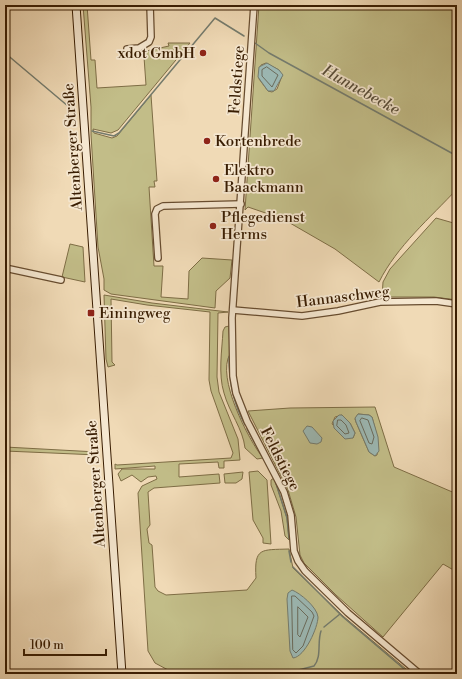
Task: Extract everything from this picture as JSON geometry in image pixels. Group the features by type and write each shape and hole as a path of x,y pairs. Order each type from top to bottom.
{"main road":[{"name":"Altenberger Straße","path":"76,5 122,674"}],"street":[{"path":"127,48 138,48 149,42 150,5"},
{"name":"Feldstiege","path":"254,5 233,310 233,376 236,393 247,421 284,492 291,516 294,551 298,561 305,571 348,613 420,674"},
{"path":"158,258 155,214 157,209 164,206 241,204"},
{"path":"5,268 61,280"},
{"name":"Hannaschweg","path":"233,310 302,316 338,311 380,302 436,301 457,304"}],"shaded area":[{"path":"83,5 87,5 91,60 95,60 97,88 146,85 144,57 129,58 128,55 169,46 168,43 190,43 118,130 111,133 93,129 94,133 112,138 117,136 151,95 157,181 154,181 155,187 149,187 154,266 163,266 161,297 188,299 189,271 202,258 232,260 230,278 216,291 215,308 111,294 104,290 104,279 98,247 91,135 91,107"},
{"path":"259,5 457,5 457,189 404,244 386,269 379,282 335,249 283,219 248,207 245,210","holes":["266,63 279,70 282,76 277,89 272,92 268,91 259,79 261,65"]},
{"path":"436,218 457,224 457,300 434,297 382,297 383,282 390,269"},
{"path":"70,244 83,247 85,282 62,277"},
{"path":"104,295 152,303 228,312 218,313 217,377 219,392 238,439 240,460 224,461 224,468 219,468 218,462 179,464 179,477 219,474 220,483 154,488 148,492 150,525 147,529 149,543 152,545 155,587 158,591 166,595 247,590 256,578 256,561 261,552 266,550 289,549 293,568 343,616 412,674 155,674 170,671 155,663 148,651 138,493 142,486 157,479 156,476 148,477 141,482 132,475 121,481 118,474 122,469 155,469 155,466 115,469 115,464 231,458 233,453 211,391 209,380 210,312 147,305 111,299 112,362 115,365 108,367 106,359"},
{"path":"229,326 230,354 227,364 227,377 230,392 242,423 263,458 257,459 245,448 242,434 226,400 222,386 221,354 223,331 225,327"},
{"path":"375,407 394,467 457,494 457,572 443,564 383,637 336,595 304,563 300,555 296,517 288,490 248,411 290,408","holes":["358,414 369,415 372,417 378,445 377,455 375,456 369,452 356,422 355,419","342,415 350,423 355,433 353,438 332,424 335,417"]},
{"path":"5,447 97,452 98,455 5,451"},
{"path":"258,471 267,480 271,544 263,543 263,538 253,520 249,472"},
{"path":"243,472 242,479 236,483 225,483 224,474"},
{"path":"274,478 287,518 289,540 285,536 281,511 271,485 271,480"}],"water":[{"path":"267,63 279,70 283,75 274,91 268,91 258,77 259,67"},
{"path":"358,414 369,415 372,417 378,437 379,451 375,456 369,452 356,422 355,418"},
{"path":"339,415 342,415 350,423 355,433 353,438 345,439 334,428 333,421"},
{"path":"307,426 312,427 322,438 321,442 317,444 310,443 303,431"},
{"path":"292,590 308,601 315,609 318,617 316,627 310,641 302,653 293,658 290,651 287,599 288,593"}],"waterway":[{"name":"Hunnebecke","path":"92,131 114,136 119,133 215,18 244,36"},
{"name":"Hunnebecke","path":"255,43 269,53 457,156"},
{"name":"Hunnebecke","path":"5,53 75,112"},
{"path":"229,357 232,392 237,408 245,425"},
{"path":"247,429 272,474"},
{"path":"275,480 287,518 289,538"},
{"path":"289,551 291,562"},
{"path":"293,567 343,617 410,674"},
{"path":"324,627 340,614"},
{"path":"283,674 314,666 319,654 319,640 321,631"}],"place":[{"name":"xdot GmbH","path":"203,53"},
{"name":"Kortenbrede","path":"207,141"},
{"name":"Elektro Baackmann","path":"216,179"},
{"name":"Pflegedienst Herms","path":"213,226"},
{"name":"Einingweg","path":"91,313"}]}
